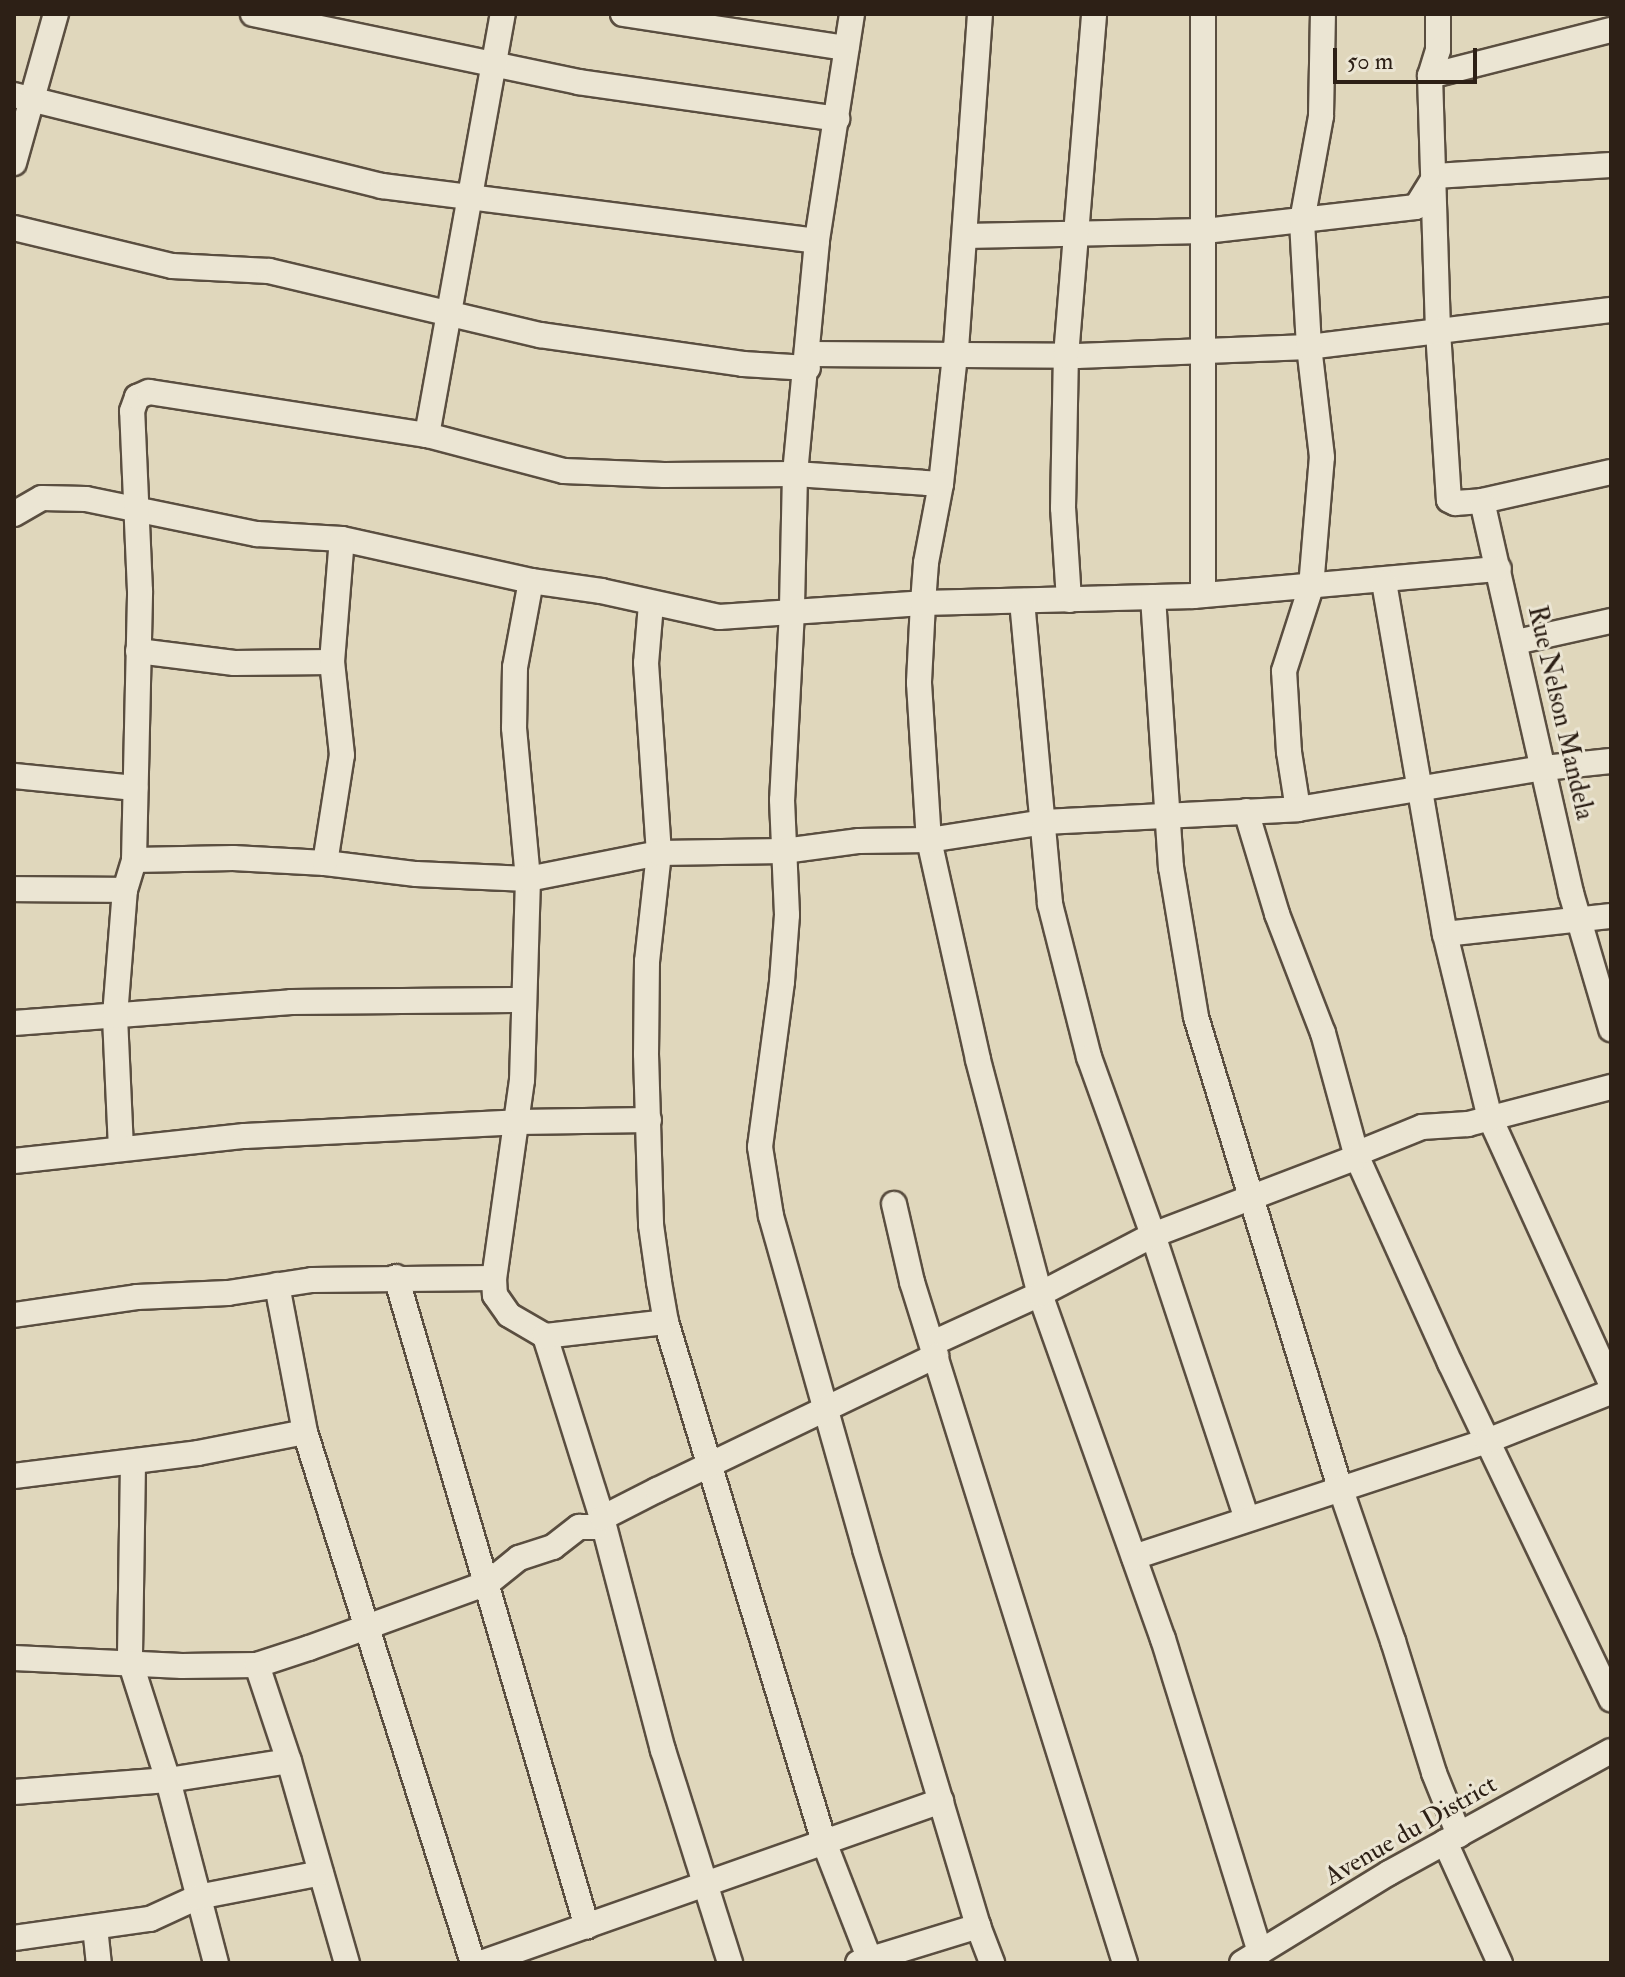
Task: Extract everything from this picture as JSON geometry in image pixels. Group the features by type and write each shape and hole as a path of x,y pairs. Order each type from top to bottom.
{"street":[{"path":"14,163 24,98 56,14"},
{"path":"253,14 578,82 837,119"},
{"path":"427,435 442,362 446,316 503,14"},
{"path":"623,14 846,48"},
{"path":"852,14 817,241 795,474 792,611 784,744 787,915 782,982 760,1147 771,1216 825,1408 978,1926 992,1963"},
{"path":"980,14 955,355 941,484 926,563 923,603 919,683 929,840 978,1060 1040,1294 1134,1557 1251,1958"},
{"path":"1069,600 1063,508 1066,356 1094,14"},
{"path":"1203,14 1206,349 1203,595"},
{"path":"1298,809 1289,752 1284,671 1311,587 1322,457 1309,347 1302,221 1321,116 1323,14"},
{"path":"1438,14 1438,50 1430,76 1438,331 1449,500 1455,503 1482,501 1611,472"},
{"path":"1430,76 1611,30"},
{"path":"24,98 382,186 817,241"},
{"path":"1435,176 1611,165"},
{"path":"965,236 1205,231 1416,207 1435,176"},
{"path":"14,228 172,266 269,271 367,292 446,316 540,335 743,364 955,355 1066,356 1309,347 1611,310"},
{"path":"121,1149 115,1016 125,890 134,860 140,591 132,411 137,397 149,392 427,435 564,471 664,475 795,474 941,484"},
{"path":"14,514 42,498 86,499 257,534 342,539 531,581 601,591 719,617 923,603 1203,595 1384,582 1499,569"},
{"name":"Rue Nelson Mandela","path":"1482,501 1579,921 1611,1029"},
{"path":"325,863 342,755 332,662 342,539"},
{"path":"531,581 515,667 514,728 528,879 518,1122 494,1278 500,1305 525,1327 545,1336 666,1322"},
{"path":"1384,582 1445,934 1490,1118 1611,1384"},
{"path":"1153,597 1171,867 1196,1017 1452,1838 1500,1963"},
{"path":"1022,601 1050,904 1089,1057 1153,1235 1247,1519"},
{"path":"651,604 646,663 659,853 647,961 651,1225 666,1322 824,1842 864,1961 978,1926"},
{"path":"1516,642 1611,621"},
{"path":"138,651 234,663 332,662"},
{"path":"134,860 233,858 325,863 416,874 528,879 659,853 784,851 859,841 929,840 1044,822 1298,809 1544,768 1611,761"},
{"path":"14,776 135,788"},
{"path":"1246,811 1277,914 1323,1033 1357,1157 1487,1441 1611,1699"},
{"path":"14,889 125,890"},
{"path":"1445,934 1611,916"},
{"path":"14,1023 291,1002 524,1000"},
{"path":"14,1658 130,1661 182,1666 257,1665 368,1627 488,1583 519,1558 553,1547 579,1527 595,1527 602,1518 825,1408 1153,1235 1357,1157 1363,1151 1422,1127 1468,1124 1611,1087"},
{"path":"14,1161 245,1136 518,1122 649,1120"},
{"path":"894,1204 912,1282 1125,1963"},
{"path":"14,1315 137,1297 228,1293 277,1285 396,1277 494,1278"},
{"path":"396,1277 587,1927"},
{"path":"277,1285 305,1432 473,1963"},
{"path":"545,1336 602,1518 663,1750 730,1963"},
{"path":"1134,1557 1487,1441 1611,1392"},
{"path":"14,1476 133,1463 305,1432"},
{"path":"133,1463 130,1661 168,1780 216,1963"},
{"path":"257,1665 289,1761 347,1963"},
{"name":"Avenue du District","path":"1251,1958 1452,1838 1611,1751"},
{"path":"14,1792 168,1780 289,1761"},
{"path":"481,1963 941,1801"},
{"path":"14,1938 150,1919 198,1897 321,1873"},
{"path":"95,1927 99,1963"}]}
